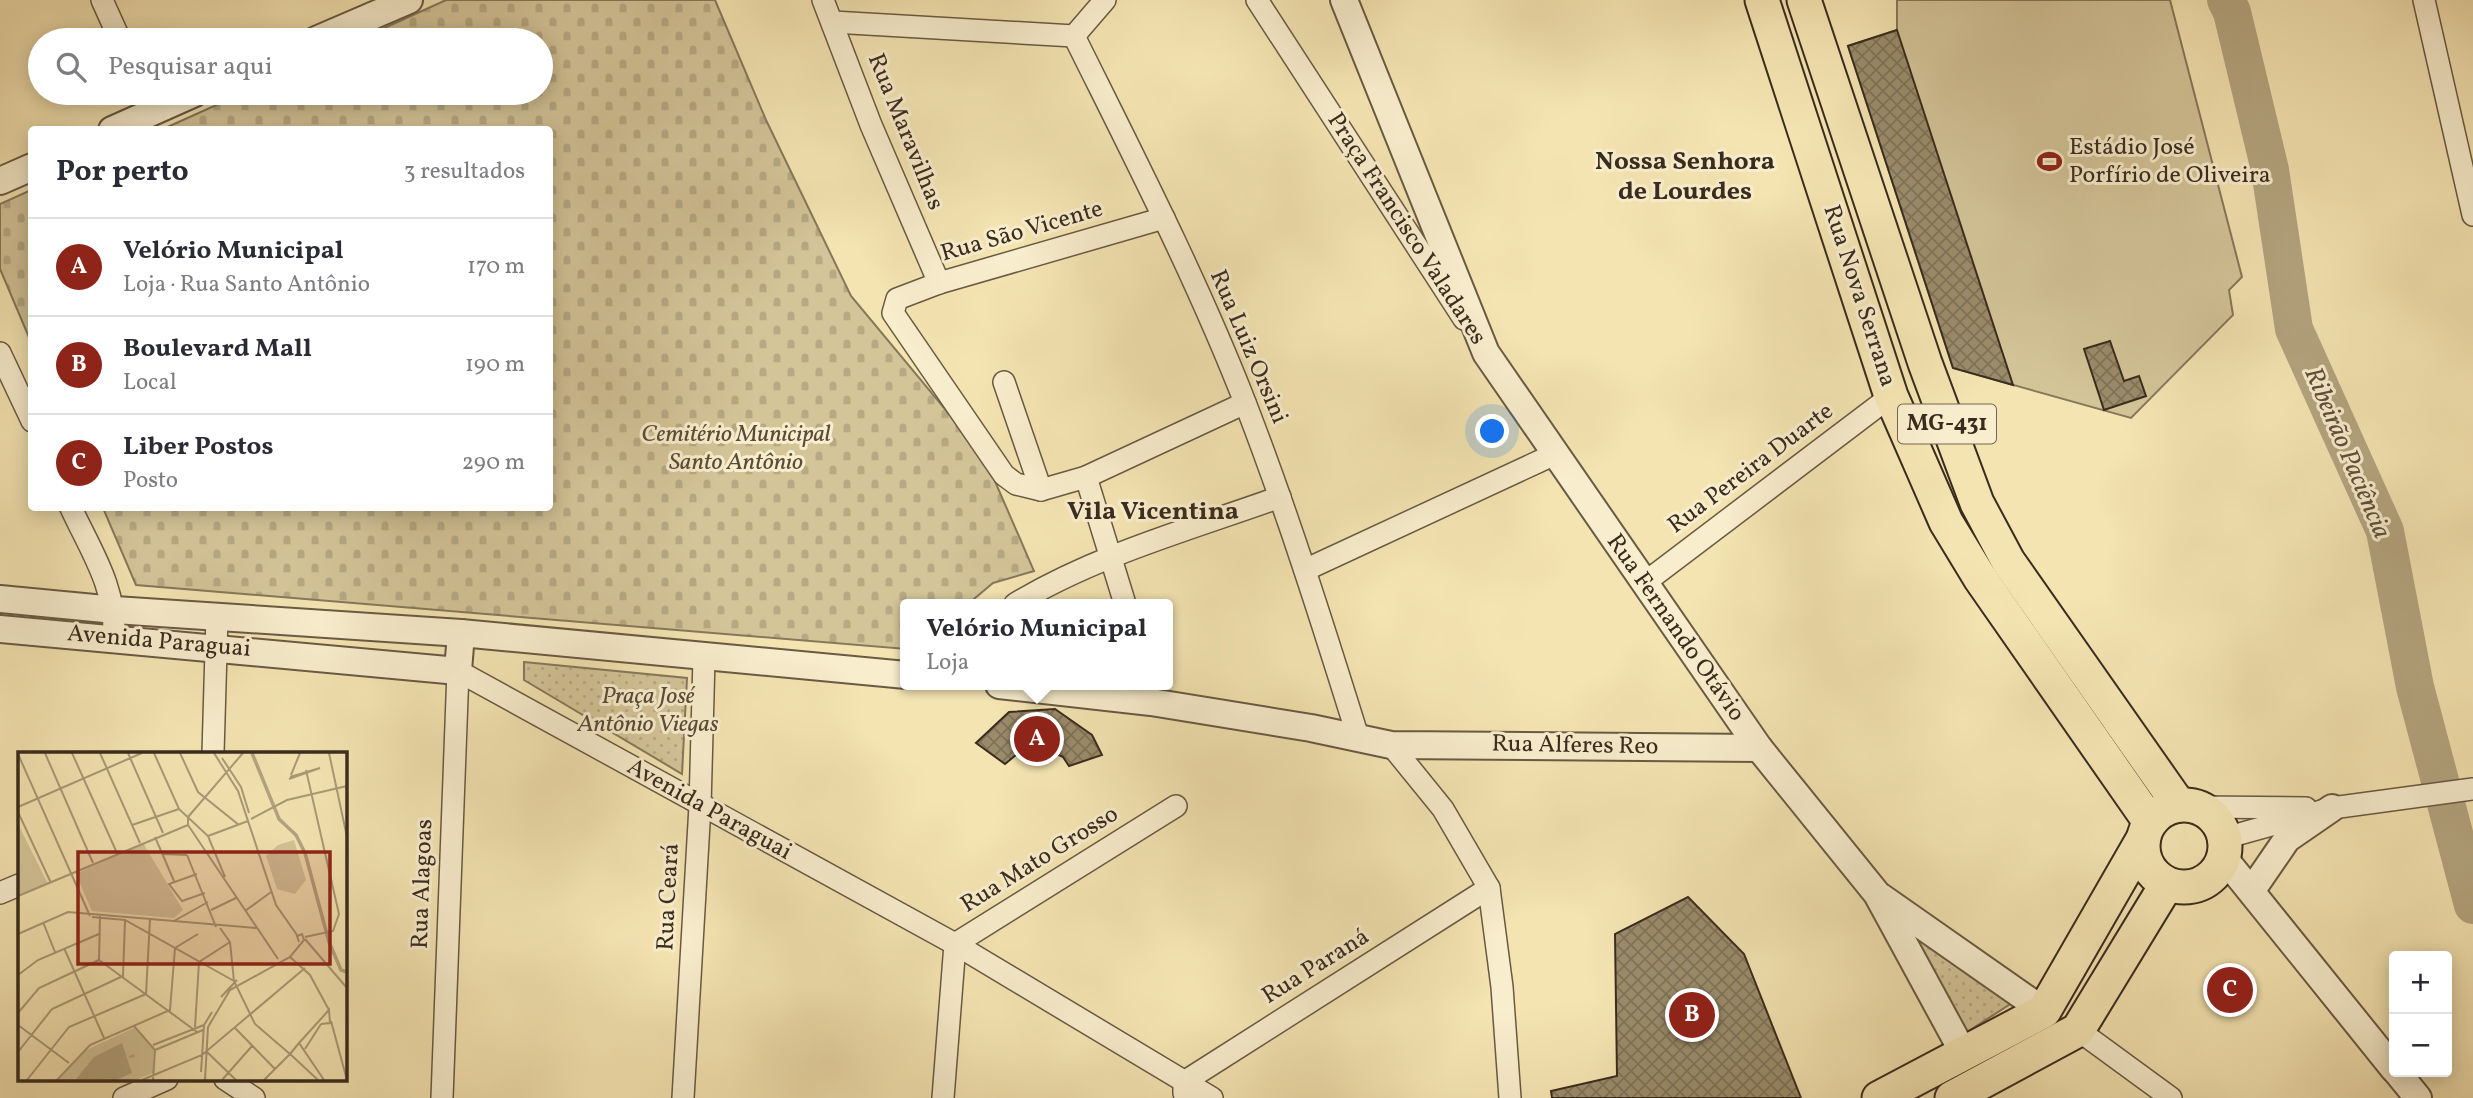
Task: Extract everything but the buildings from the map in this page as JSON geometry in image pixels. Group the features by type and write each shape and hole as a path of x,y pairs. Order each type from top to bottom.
{"main road":[{"name":"Rua Nova Serrana","path":"1762,0 1891,396 1946,522 2146,830"},
{"name":"Rua Nova Serrana","path":"1804,0 1925,363 1977,503 2008,561 2188,806"},
{"path":"1880,1098 2044,1011 2146,830 2158,814 2188,806 2218,822 2224,848 2206,881 2187,888 2167,884 2150,871 2142,850 2146,830"},
{"path":"1952,1098 2078,1030 2167,884"}],"street":[{"path":"102,0 115,28"},
{"name":"Rua Maravilhas","path":"823,0 871,125 939,284"},
{"path":"833,22 1074,36 1105,0"},
{"name":"Praça Francisco Valadares","path":"1257,0 1486,353"},
{"name":"Praça Francisco Valadares","path":"1344,0 1486,353"},
{"path":"2424,0 2464,135 2473,215"},
{"path":"341,28 393,3"},
{"name":"Rua Luiz Orsini","path":"1074,36 1164,218 1245,403 1305,570 1358,737"},
{"path":"118,126 143,105"},
{"path":"0,181 28,169"},
{"name":"Rua São Vicente","path":"1041,490 1016,484 1004,475 897,322 893,307 897,299 939,284 1164,218"},
{"path":"0,353 28,412"},
{"name":"Rua Fernando Otávio","path":"1486,353 1643,584 1759,748 1877,894"},
{"path":"1004,382 1041,490 1086,477 1245,403"},
{"name":"Rua Pereira Duarte","path":"1643,584 1891,396"},
{"path":"1305,570 1555,454"},
{"path":"1086,477 1124,599"},
{"path":"1024,599 1112,558 1280,497"},
{"path":"72,511 108,586 115,610 114,638"},
{"name":"Avenida Paraguai","path":"0,599 115,610 461,633"},
{"path":"213,752 217,615"},
{"name":"Avenida Paraguai","path":"0,629 458,671 955,944 1184,1090 1212,1098"},
{"path":"458,671 461,633 900,674"},
{"name":"Rua Ceará","path":"683,1098 700,806 704,658"},
{"name":"Rua Alagoas","path":"442,1098 458,671"},
{"name":"Rua Alferes Reo","path":"1102,690 1149,693 1391,745 1759,748"},
{"path":"1391,745 1443,808 1489,888 1502,987 1510,1098"},
{"path":"2188,806 2332,808 2472,789"},
{"name":"Rua Mato Grosso","path":"943,1098 955,944 1176,806"},
{"path":"2332,808 2224,848 2252,890 2389,1062"},
{"path":"2252,890 2287,839 2332,808"},
{"path":"0,893 18,885"},
{"name":"Rua Paraná","path":"1184,1090 1489,888"},
{"path":"1877,894 2044,1011"},
{"path":"1877,894 1964,1055"},
{"path":"2078,1030 2171,1098"},
{"path":"2401,1077 2418,1098"},
{"path":"124,1098 165,1080"},
{"path":"227,1080 254,1098"}],"green space":[{"name":"Cemitério Municipal Santo Antônio","path":"446,0 715,0 766,120 851,296 984,456 1034,571 993,583 974,599 900,599 900,649 136,585 104,511 553,511 553,126 170,126 216,105 553,105 553,28 384,28"},
{"name":"Estádio José Porfírio de Oliveira","path":"1897,0 2170,0 2242,277 2229,290 2233,315 2131,418 1953,368 1848,46 1897,30"},
{"path":"28,191 28,335 0,269 0,204"},
{"name":"Praça José Antônio Viegas","path":"524,662 687,678 682,774 524,680"},
{"path":"1893,913 2015,1001 1967,1032"}],"waterway":[{"name":"Ribeirão Paciência","path":"2226,0 2232,12 2270,170 2294,329 2385,531 2415,687 2473,905"}],"place":[{"name":"Estádio José Porfírio de Oliveira","path":"2049,162"},
{"name":"Velório Municipal","path":"1037,739"},
{"name":"Liber Postos","path":"2230,990"},
{"name":"Boulevard Mall","path":"1692,1015"}],"district":[{"name":"Nossa Senhora de Lourdes","path":"1685,177"},
{"name":"Vila Vicentina","path":"1153,512"}]}
